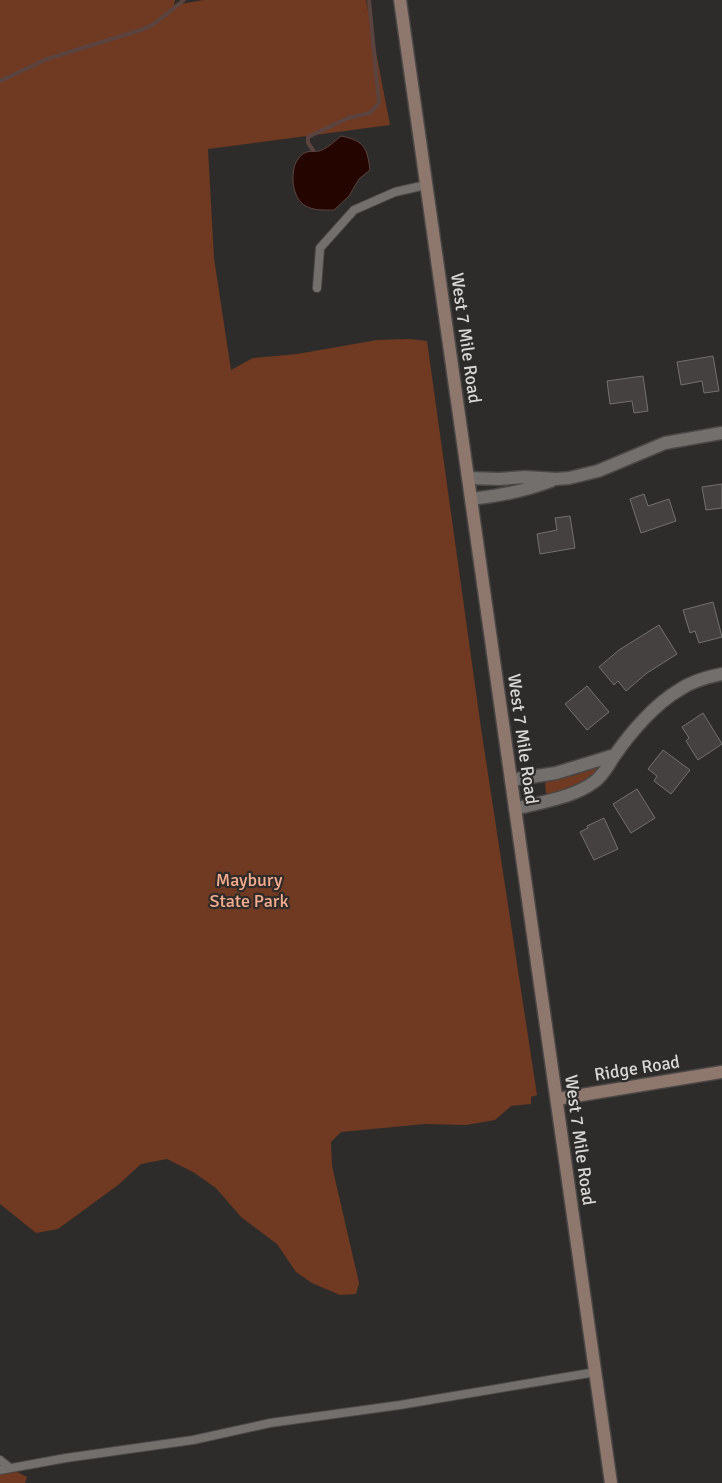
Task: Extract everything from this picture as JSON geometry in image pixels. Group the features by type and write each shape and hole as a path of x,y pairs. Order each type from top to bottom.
{"street":[{"name":"West 7 Mile Road","path":"400,0 611,1483"},
{"path":"471,499 527,490 556,479 598,471 665,442 722,433"},
{"path":"468,478 499,480 525,476 556,479"},
{"path":"515,809 562,798 594,783 605,772 615,755 648,715 679,690 703,678 722,674"},
{"path":"511,780 556,773 615,755"},
{"name":"Ridge Road","path":"557,1099 722,1072"}],"lane":[{"path":"317,288 320,248 354,210 395,192 426,185"},
{"path":"0,1470 66,1458 193,1440 270,1423 400,1405 596,1372"},
{"path":"0,1460 10,1468"}],"green space":[{"name":"Maybury State Park","path":"0,0 175,0 174,5 204,0 366,0 390,125 208,149 214,258 231,370 253,358 297,354 377,340 410,339 427,341 481,728 537,1095 531,1097 531,1104 511,1106 495,1120 466,1125 425,1124 341,1132 331,1142 332,1166 359,1283 356,1294 340,1295 312,1283 296,1272 277,1244 241,1217 216,1188 193,1172 167,1159 141,1164 118,1185 58,1229 36,1233 0,1204"},
{"path":"597,767 599,768 595,773 584,782 549,795 546,793 545,783 573,776"},
{"path":"17,1472 27,1477 25,1483 0,1483 0,1474"}],"shaded area":[{"path":"341,136 360,143 368,156 370,170 359,179 349,196 334,210 318,210 306,206 301,203 295,191 293,176 296,162 304,153 322,150"}],"building":[{"path":"713,356 719,391 704,393 702,381 681,385 677,362"},
{"path":"643,376 648,411 634,413 632,401 610,404 607,381"},
{"path":"722,484 722,508 706,510 702,487"},
{"path":"644,494 648,506 669,499 676,521 641,533 630,499"},
{"path":"570,516 575,548 540,554 537,534 557,530 555,518"},
{"path":"713,602 722,637 699,643 695,631 690,633 683,610"},
{"path":"659,625 677,654 647,673 626,691 618,681 614,685 599,667 619,650"},
{"path":"587,686 609,712 587,730 565,704"},
{"path":"703,713 722,744 698,760 686,741 689,738 682,727"},
{"path":"663,750 690,770 671,794 654,781 657,776 648,769"},
{"path":"637,789 655,818 631,833 613,804"},
{"path":"604,818 618,849 594,860 580,832 588,828 587,826"}],"waterway":[{"path":"0,81 47,59 141,30 154,24 184,0"},
{"path":"313,150 308,143 308,137 348,118 370,113 379,103 369,0"}]}
